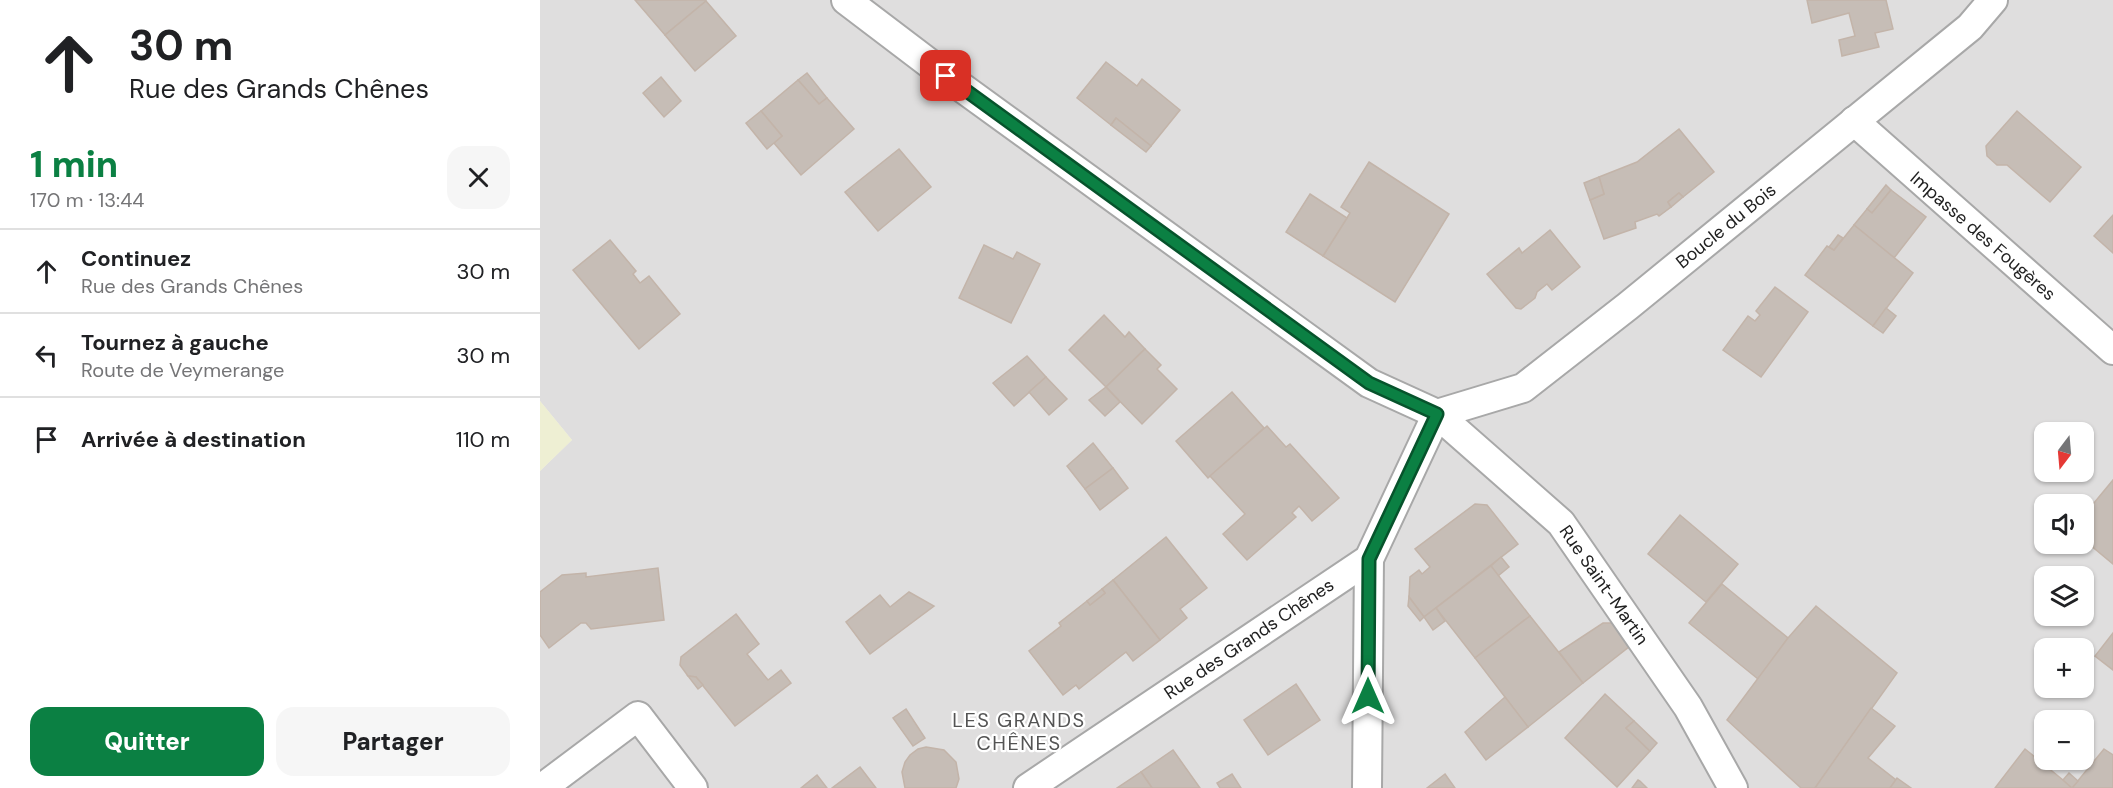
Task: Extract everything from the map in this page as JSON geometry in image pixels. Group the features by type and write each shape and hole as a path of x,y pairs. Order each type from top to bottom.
{"street":[{"name":"Rue Saint-Martin","path":"846,0 946,76 1369,383 1437,414 1561,523 1688,707 1733,788"},
{"name":"Boucle du Bois","path":"1437,414 1523,388 1970,27 1993,0"},
{"name":"Impasse des Fougères","path":"1854,121 2113,350"},
{"path":"1367,788 1369,559 1437,414"},
{"name":"Rue des Grands Chênes","path":"1028,788 1369,559"},
{"path":"542,788 638,716 693,788"}],"shaded area":[{"path":"540,0 2113,0 2113,788 540,788 540,471 572,440 540,401"}],"green space":[{"path":"540,401 572,440 540,471"}],"building":[{"path":"635,0 705,0 706,1 665,35"},
{"path":"1807,0 1886,0 1893,29 1875,33 1879,47 1842,56 1839,40 1855,36 1849,13 1812,23"},
{"path":"706,1 736,36 695,71 665,35"},
{"path":"1106,62 1137,86 1142,79 1180,110 1151,146 1116,118 1111,125 1077,98"},
{"path":"807,73 827,98 819,104 798,80"},
{"path":"661,77 681,101 664,117 643,93"},
{"path":"798,80 819,104 827,98 854,129 801,175 774,143 782,136 761,111"},
{"path":"761,111 782,136 767,149 746,123"},
{"path":"2017,111 2081,167 2050,202 2007,165 1997,165 1987,156 1986,146"},
{"path":"1116,118 1151,146 1146,152 1111,125"},
{"path":"1679,129 1714,172 1683,197 1679,193 1668,202 1671,207 1659,216 1657,214 1635,222 1636,228 1604,239 1590,200 1604,194 1599,177 1637,162"},
{"path":"899,149 931,187 878,231 845,192"},
{"path":"1369,162 1449,214 1395,302 1323,256 1350,213 1341,207"},
{"path":"1599,177 1604,194 1590,200 1584,183"},
{"path":"1886,185 1891,190 1872,213 1867,209"},
{"path":"1891,190 1926,217 1894,258 1854,225 1867,209 1872,213"},
{"path":"1679,193 1683,197 1671,207 1668,202"},
{"path":"1310,194 1347,218 1323,256 1286,232"},
{"path":"2113,215 2113,253 2094,236"},
{"path":"1854,225 1913,273 1873,326 1805,275 1827,246 1834,250"},
{"path":"1550,230 1580,267 1552,290 1547,284 1521,309 1516,308 1487,274 1519,248 1522,253"},
{"path":"1838,235 1843,238 1834,250 1829,247"},
{"path":"610,240 636,271 633,274 640,283 649,276 680,314 639,349 573,270"},
{"path":"984,245 1013,259 1017,252 1040,264 1011,323 959,298"},
{"path":"1775,287 1808,312 1761,377 1723,350 1748,316 1755,321 1760,315 1756,311"},
{"path":"1886,308 1896,316 1883,333 1873,326"},
{"path":"1104,315 1125,337 1129,332 1145,349 1106,387 1069,350"},
{"path":"1145,349 1161,365 1157,369 1177,389 1142,424 1106,387"},
{"path":"1027,356 1046,377 1014,406 993,383"},
{"path":"1046,377 1067,399 1049,415 1029,392"},
{"path":"1106,387 1120,402 1105,416 1089,400"},
{"path":"1232,392 1264,428 1208,478 1176,441"},
{"path":"1267,426 1286,447 1290,444 1339,498 1312,521 1299,506 1292,513 1296,517 1247,560 1223,534 1245,514 1210,476"},
{"path":"1093,443 1113,468 1085,489 1067,466"},
{"path":"1113,468 1128,488 1100,510 1085,489"},
{"path":"2113,480 2113,564 2094,548 2094,503"},
{"path":"1475,504 1487,505 1518,544 1424,617 1409,597 1410,577 1419,570 1422,574 1430,567 1415,549"},
{"path":"1680,515 1738,564 1706,602 1648,554"},
{"path":"1166,537 1207,588 1180,609 1187,618 1160,640 1113,580"},
{"path":"1501,557 1509,567 1498,576 1491,566"},
{"path":"1491,566 1530,616 1475,658 1436,608"},
{"path":"658,568 664,620 591,629 586,623 581,623 549,648 540,635 540,592 562,575 586,573 586,577"},
{"path":"1113,580 1160,640 1133,661 1126,652 1079,689 1076,685 1063,695 1029,651 1061,626 1059,623 1087,601 1090,605 1105,593 1102,589"},
{"path":"1722,584 1788,638 1758,679 1689,623"},
{"path":"1102,589 1105,593 1090,605 1087,601"},
{"path":"909,592 934,606 870,654 846,622 880,595 890,607"},
{"path":"1409,597 1424,617 1420,621 1408,606"},
{"path":"1816,606 1897,673 1815,788 1801,788 1727,720 1788,638"},
{"path":"1436,608 1445,621 1433,630 1424,617"},
{"path":"736,614 759,644 747,654 768,680 781,670 791,683 735,726 696,677 688,676 680,665 681,657"},
{"path":"1530,616 1583,683 1528,727 1475,658"},
{"path":"1603,623 1612,623 1630,646 1583,683 1559,652"},
{"path":"2113,633 2113,670 2095,656"},
{"path":"688,676 696,677 703,685 698,689"},
{"path":"1296,684 1320,720 1268,755 1244,720"},
{"path":"1605,694 1634,721 1626,728 1650,751 1617,787 1565,738"},
{"path":"1505,697 1528,727 1486,760 1465,732"},
{"path":"1871,708 1895,726 1868,758 1896,780 1890,788 1815,788"},
{"path":"906,709 925,738 913,746 893,718"},
{"path":"1634,721 1657,743 1650,751 1626,728"},
{"path":"926,747 944,750 956,762 959,779 956,788 905,788 902,772 905,762 918,749"},
{"path":"2025,749 2034,756 2034,770 2051,770 2072,788 1995,788"},
{"path":"2104,749 2113,755 2113,788 2072,788 2087,770 2094,770 2094,761"},
{"path":"1173,750 1200,788 1152,788 1141,772"},
{"path":"860,767 876,788 832,788"},
{"path":"1141,772 1152,788 1117,788"},
{"path":"2069,773 2078,781 2072,788 2063,780"},
{"path":"1232,774 1241,788 1220,788 1217,783"},
{"path":"1445,774 1455,788 1427,788"},
{"path":"817,775 827,788 801,788"},
{"path":"1897,778 1911,788 1890,788"},
{"path":"1638,780 1640,781 1647,788 1632,788"}],"district":[{"name":"LES GRANDS CHÊNES","path":"1019,732"}],"route":[{"path":"946,76 1369,383 1437,414 1369,559 1368,696"}]}
